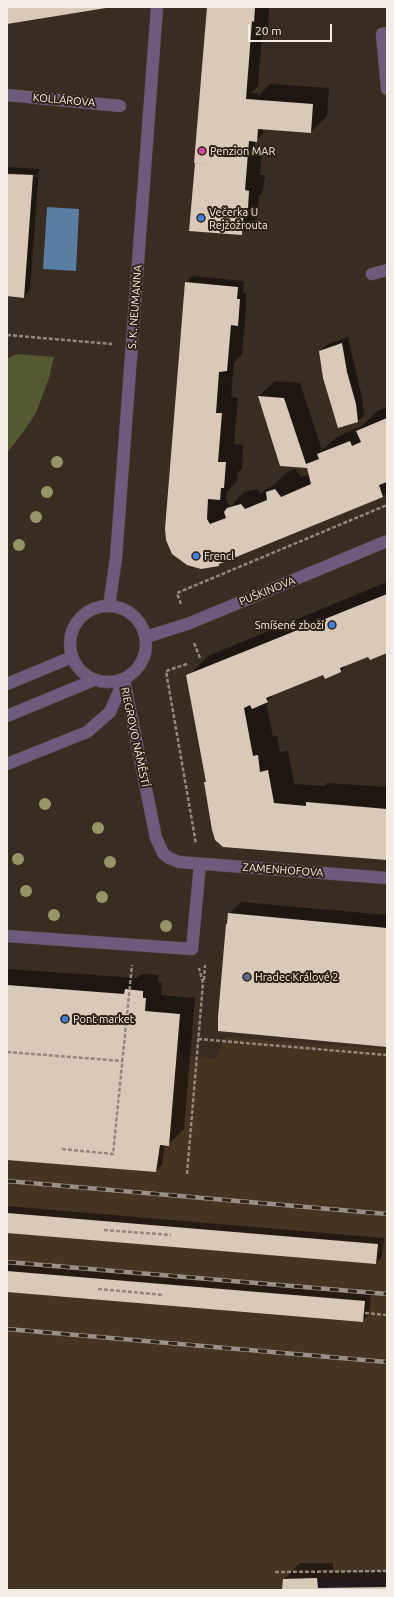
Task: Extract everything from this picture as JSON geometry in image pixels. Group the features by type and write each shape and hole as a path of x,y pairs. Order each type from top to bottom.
{"street":[{"name":"S. K. NEUMANNA","path":"109,606 116,558 157,7"},
{"path":"387,33 382,34 387,89"},
{"name":"KOLLÁROVA","path":"7,95 120,106"},
{"path":"372,274 387,270"},
{"name":"PUŠKINOVA","path":"146,638 190,622 387,541"},
{"path":"109,606 121,608 131,613 139,622 146,638 147,644 145,657 139,668 124,680 106,683 94,680 85,675 77,667 72,657 70,645 72,633 77,622 86,613 97,607 109,606"},
{"path":"7,684 72,657"},
{"path":"7,716 94,680"},
{"name":"RIEGROVO NÁMĚSTÍ","path":"7,764 87,732 110,712 124,680"},
{"name":"RIEGROVO NÁMĚSTÍ","path":"124,680 156,838 163,852 169,858 179,862"},
{"name":"ZAMENHOFOVA","path":"179,862 387,878"},
{"path":"7,936 192,949 200,864"}],"path":[{"path":"7,335 132,346"},
{"path":"177,593 387,505"},
{"path":"187,664 166,671 200,864"},
{"path":"187,1174 203,983 192,949"},
{"path":"62,1149 113,1154 130,990"},
{"path":"198,1039 387,1055"},
{"path":"7,1052 123,1061"},
{"path":"104,1230 171,1235"},
{"path":"98,1289 164,1294"},
{"path":"365,1313 387,1315"},
{"path":"275,1572 387,1571"}],"shaded area":[{"path":"7,985 124,994 125,989 143,991 143,998 146,998 145,1011 180,1014 180,1055 215,1059 226,1037 387,1049 387,1581 283,1581 282,1590 7,1590"},
{"path":"283,1581 387,1581 387,1590 282,1590"}],"green space":[{"path":"17,354 54,357 49,378 36,413 7,453 7,359"}],"water":[{"path":"47,207 79,209 76,271 43,269"}],"building":[{"path":"7,7 106,7 106,8 7,24"},
{"path":"207,7 255,8 254,22 252,21 246,99 313,104 311,133 258,129 257,142 249,141 245,190 249,191 248,208 244,208 242,235 189,231"},
{"path":"7,174 33,175 24,298 7,296"},
{"path":"185,282 238,287 237,299 240,299 238,326 231,325 227,371 219,372 216,413 222,413 218,462 226,462 224,488 221,488 220,500 208,499 207,519 210,524 226,518 224,512 227,508 241,504 245,509 267,500 266,492 275,489 281,497 311,484 307,468 280,466 258,396 284,398 306,464 319,459 317,454 350,441 352,446 361,442 356,431 387,418 387,482 379,485 383,497 219,564 219,566 201,569 187,565 172,554 166,540 165,529"},
{"path":"342,343 347,372 356,404 358,422 338,428 323,378 319,351"},
{"path":"387,594 387,653 370,660 368,657 340,668 341,672 325,679 323,675 266,698 268,702 252,709 250,705 244,708 253,756 258,755 260,772 268,770 274,803 306,806 306,802 387,809 387,860 223,847 215,840 212,830 204,782 206,782 186,675"},
{"path":"228,913 387,928 387,1047 218,1031"},
{"path":"7,985 124,994 125,989 143,991 143,998 146,998 145,1011 180,1014 169,1146 160,1145 156,1172 7,1160"},
{"path":"7,1213 378,1244 376,1264 7,1233"},
{"path":"7,1271 365,1301 363,1322 7,1292"},
{"path":"317,1578 318,1588 387,1587 387,1590 282,1590 283,1579"}],"railway":[{"path":"7,1181 387,1214"},
{"path":"7,1262 387,1294"},
{"path":"7,1329 387,1362"}],"place":[{"name":"Penzion MAR","path":"202,151"},
{"name":"Večerka U Rejžožrouta","path":"201,218"},
{"name":"Frencl","path":"196,556"},
{"name":"Smíšené zboží","path":"332,625"},
{"name":"Hradec Králové 2","path":"247,977"},
{"name":"Pont market","path":"65,1019"}]}
